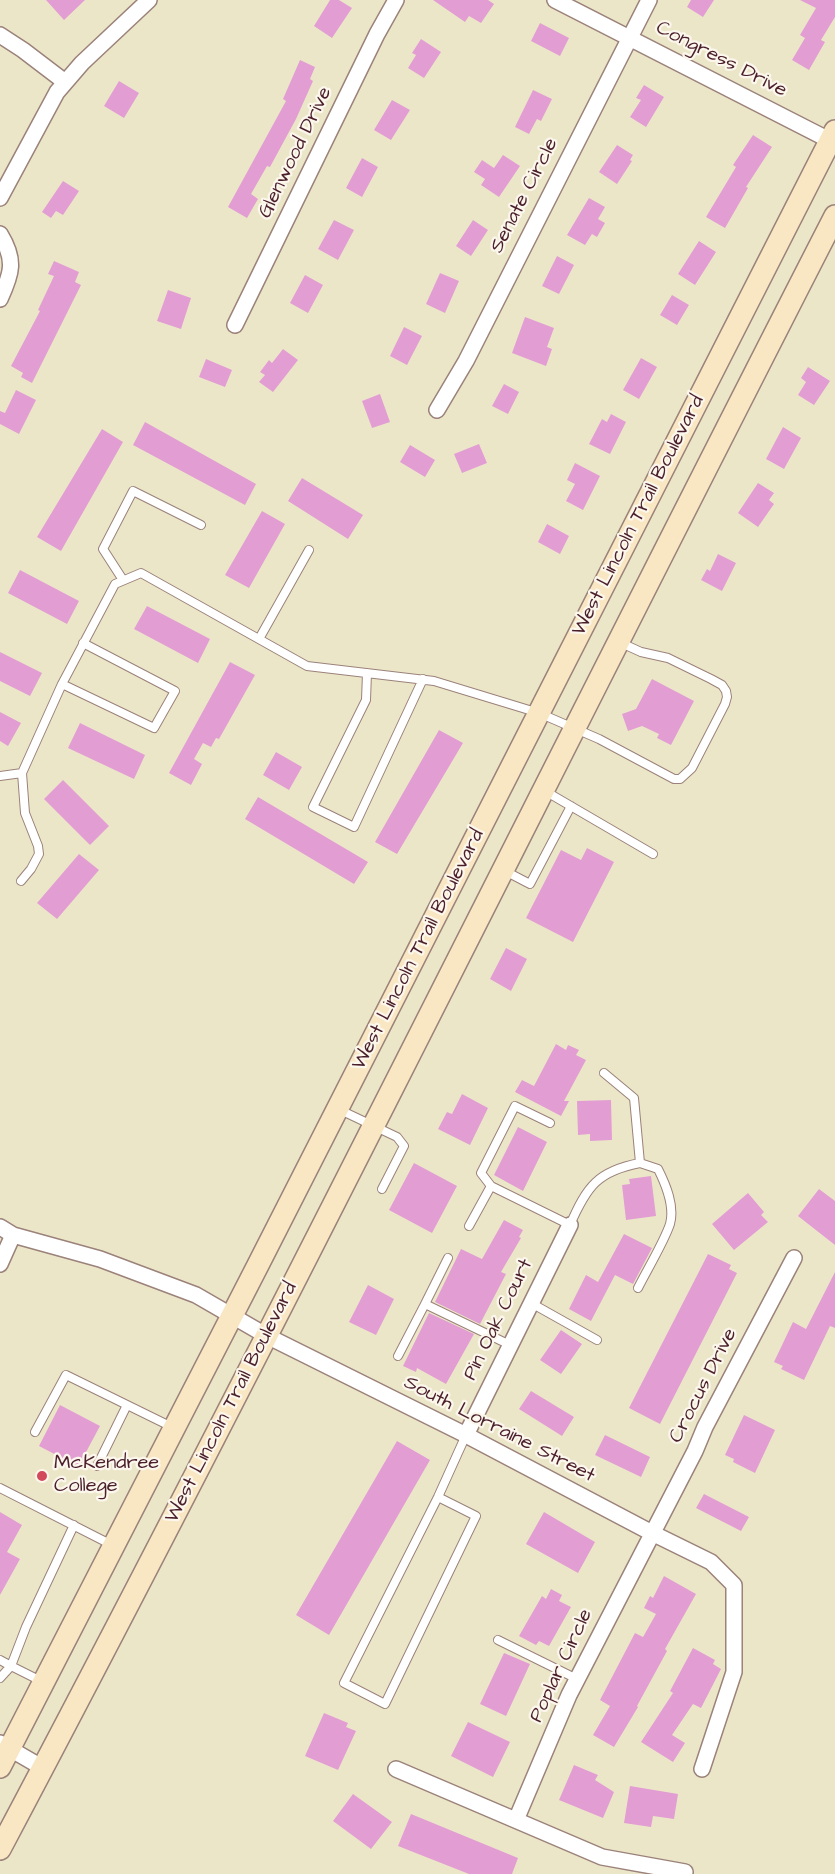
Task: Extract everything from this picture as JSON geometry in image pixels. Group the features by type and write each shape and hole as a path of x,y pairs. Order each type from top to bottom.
{"main road":[{"name":"West Lincoln Trail Boulevard","path":"3,1752 43,1682 174,1428 834,138"},
{"name":"West Lincoln Trail Boulevard","path":"0,1849 267,1336 544,790 617,641 835,216"}],"street":[{"path":"0,198 57,92 82,63 149,0"},
{"name":"Glenwood Drive","path":"235,325 377,34 396,0"},
{"name":"Congress Drive","path":"555,0 834,138"},
{"name":"Senate Circle","path":"437,410 466,361 648,0"},
{"path":"0,35 65,82"},
{"path":"0,234 9,252 11,264 10,277 0,299"},
{"name":"Pin Oak Court","path":"466,1435 570,1225"},
{"name":"South Lorraine Street","path":"0,1227 13,1235 100,1259 196,1295 267,1336 466,1435 711,1562 734,1585 734,1672 702,1769"},
{"path":"0,1264 13,1235"},
{"name":"Crocus Drive","path":"652,1533 794,1258"},
{"name":"Poplar Circle","path":"516,1820 577,1679 652,1533"},
{"path":"3,1752 43,1768"},
{"path":"396,1769 602,1857 685,1872"}],"lane":[{"path":"123,580 103,549 132,491 201,525"},
{"path":"258,639 309,550"},
{"path":"21,882 39,854 38,846 24,813 22,773 83,643 115,584 123,580 141,573 307,666 434,681 539,713 599,739 674,779 680,779 692,768 725,705 726,691 722,685 668,658 640,652 617,641"},
{"path":"62,684 154,728 175,691 83,643"},
{"path":"367,673 366,700 313,807 354,827 423,679"},
{"path":"0,776 22,773"},
{"path":"544,790 653,854"},
{"path":"503,870 530,884 571,806"},
{"path":"604,1073 634,1098 640,1163"},
{"path":"550,1123 515,1106 481,1173 490,1186 570,1225 579,1203 592,1184 606,1173 640,1163 658,1169 666,1187 670,1206 670,1223 638,1288"},
{"path":"337,1109 398,1137 404,1146 382,1190"},
{"path":"469,1226 490,1186"},
{"path":"398,1356 448,1257"},
{"path":"531,1303 597,1340"},
{"path":"425,1304 510,1345"},
{"path":"35,1432 66,1375 174,1428"},
{"path":"97,1466 127,1405"},
{"path":"438,1497 476,1516 385,1704 344,1683 438,1497 466,1435"},
{"path":"0,1488 113,1545"},
{"path":"0,1678 11,1666 26,1627 74,1525"},
{"path":"498,1640 577,1679"},
{"path":"0,1660 43,1682"}],"building":[{"path":"46,0 85,0 64,20"},
{"path":"330,0 339,0 352,8 332,38 314,26"},
{"path":"433,0 488,0 494,4 481,23 469,16 465,22"},
{"path":"691,0 714,0 703,17 687,7"},
{"path":"800,0 835,0 835,17 821,40 825,42 809,70 792,60 805,38 800,35 816,8"},
{"path":"540,23 569,38 560,56 531,41"},
{"path":"421,39 441,52 424,78 408,68 416,55 412,53"},
{"path":"300,60 315,67 310,79 313,81 270,167 267,166 251,194 258,199 247,218 228,207 286,101 283,99"},
{"path":"119,81 139,93 124,118 104,106"},
{"path":"644,85 664,97 646,127 630,117 641,100 636,98"},
{"path":"533,90 552,99 541,121 537,119 529,134 515,127"},
{"path":"392,100 410,110 391,140 374,130"},
{"path":"753,135 772,147 746,187 748,188 725,228 706,217 736,167 733,165"},
{"path":"617,145 633,155 630,160 632,161 617,184 599,172"},
{"path":"503,155 520,166 499,197 481,185 485,179 474,172 482,160 494,168"},
{"path":"362,158 378,167 362,197 346,188"},
{"path":"63,181 79,191 63,215 56,211 51,218 42,212"},
{"path":"589,198 605,207 598,219 605,223 597,237 592,234 585,245 567,235"},
{"path":"334,220 354,230 338,260 318,249"},
{"path":"473,220 488,230 471,256 456,246"},
{"path":"699,241 716,252 695,285 678,274"},
{"path":"557,256 574,265 559,294 542,286"},
{"path":"54,261 79,272 75,282 81,285 32,383 21,377 23,373 11,366 40,311 38,310 54,276 48,274"},
{"path":"440,273 459,281 445,313 426,304"},
{"path":"305,275 323,285 308,313 290,303"},
{"path":"168,290 191,298 181,329 157,321"},
{"path":"672,295 689,305 677,325 660,315"},
{"path":"525,317 554,328 547,347 552,349 546,366 512,353"},
{"path":"404,327 422,336 407,365 390,356"},
{"path":"283,349 298,360 273,392 259,382 265,375 260,372 269,360 272,363"},
{"path":"641,358 657,367 639,399 623,390"},
{"path":"206,359 232,370 225,387 199,377"},
{"path":"808,367 830,381 814,405 798,395 806,382 801,378"},
{"path":"504,384 519,392 508,414 492,406"},
{"path":"16,390 36,400 19,434 0,424 0,411 5,413"},
{"path":"380,394 390,422 372,428 362,401"},
{"path":"611,414 626,422 610,454 589,444 602,419 607,422"},
{"path":"145,422 256,484 245,505 133,445"},
{"path":"783,427 801,438 784,469 766,459"},
{"path":"102,429 123,442 61,551 37,537"},
{"path":"479,444 487,463 462,473 454,454"},
{"path":"410,445 435,460 425,477 400,462"},
{"path":"575,463 600,476 583,510 566,501 575,484 567,480"},
{"path":"302,478 363,515 348,539 288,501"},
{"path":"758,483 774,493 769,500 774,504 758,527 738,513"},
{"path":"262,511 285,524 249,588 225,575"},
{"path":"547,524 569,536 560,554 538,542"},
{"path":"718,554 736,563 722,591 701,580 707,569 710,571"},
{"path":"20,570 79,601 67,624 8,593"},
{"path":"147,606 210,639 198,663 134,629"},
{"path":"0,652 42,673 30,696 0,681"},
{"path":"230,662 255,675 219,739 216,738 211,747 203,743 194,759 202,764 191,785 169,773"},
{"path":"652,679 694,701 671,745 657,738 659,734 642,726 628,731 622,714 636,709"},
{"path":"0,712 21,723 8,746 0,741"},
{"path":"80,723 145,755 134,779 68,748"},
{"path":"439,730 463,743 397,854 375,842"},
{"path":"276,752 302,767 289,790 263,775"},
{"path":"63,780 109,826 90,845 44,799"},
{"path":"258,797 368,862 354,884 245,819"},
{"path":"587,848 614,862 573,942 526,918 561,850 581,860"},
{"path":"79,854 99,870 57,919 37,903"},
{"path":"506,948 527,959 511,991 490,979"},
{"path":"556,1044 566,1050 568,1045 579,1050 576,1055 586,1060 564,1101 569,1101 561,1116 515,1092 522,1080 534,1086"},
{"path":"462,1094 488,1108 470,1145 438,1129 447,1112 452,1114"},
{"path":"611,1100 612,1140 590,1141 590,1134 578,1135 577,1101"},
{"path":"518,1127 547,1142 523,1191 494,1175"},
{"path":"414,1163 457,1186 432,1233 389,1210"},
{"path":"651,1176 656,1216 626,1220 622,1185 630,1184 629,1179"},
{"path":"819,1189 835,1201 835,1245 798,1216"},
{"path":"748,1193 764,1212 761,1215 768,1222 734,1250 712,1224"},
{"path":"504,1220 523,1230 519,1237 521,1238 501,1272 506,1274 480,1324 435,1302 461,1249 482,1259"},
{"path":"624,1234 652,1248 633,1284 615,1275 591,1321 569,1309 586,1275 598,1282"},
{"path":"708,1254 731,1265 729,1269 737,1273 660,1424 629,1408"},
{"path":"835,1272 835,1328 830,1326 804,1380 781,1369 783,1366 774,1362 793,1322 806,1329"},
{"path":"368,1285 394,1299 376,1335 349,1322"},
{"path":"429,1313 474,1334 446,1384 417,1368 416,1372 403,1366"},
{"path":"561,1330 582,1344 561,1374 540,1360"},
{"path":"531,1391 574,1417 562,1436 519,1409"},
{"path":"60,1405 100,1426 85,1454 92,1457 85,1470 39,1446"},
{"path":"744,1415 775,1430 755,1473 733,1462 734,1459 725,1455"},
{"path":"605,1435 650,1457 641,1477 595,1455"},
{"path":"397,1441 430,1460 329,1635 296,1615"},
{"path":"704,1494 749,1517 741,1531 696,1508"},
{"path":"0,1512 22,1525 7,1552 20,1559 0,1595"},
{"path":"544,1512 595,1542 578,1573 526,1544"},
{"path":"664,1576 696,1594 665,1649 667,1651 638,1707 614,1747 593,1735 610,1706 600,1700 635,1633 643,1637 656,1614 644,1608 650,1596 653,1598"},
{"path":"551,1589 562,1595 559,1601 571,1607 549,1646 539,1641 536,1645 519,1636 542,1596 546,1599"},
{"path":"693,1648 715,1660 713,1664 721,1669 701,1708 693,1704 672,1735 685,1743 673,1762 641,1742 673,1693 670,1691"},
{"path":"504,1653 530,1664 506,1716 480,1704"},
{"path":"324,1713 348,1723 346,1727 356,1731 338,1770 305,1756"},
{"path":"468,1722 510,1742 493,1777 451,1756"},
{"path":"574,1765 598,1775 595,1780 614,1792 603,1818 559,1800"},
{"path":"630,1786 678,1794 674,1819 653,1816 651,1827 624,1823"},
{"path":"353,1794 392,1822 371,1849 333,1821"},
{"path":"411,1814 518,1858 512,1874 469,1874 398,1846"}],"place":[{"name":"McKendree College","path":"42,1476"}]}
